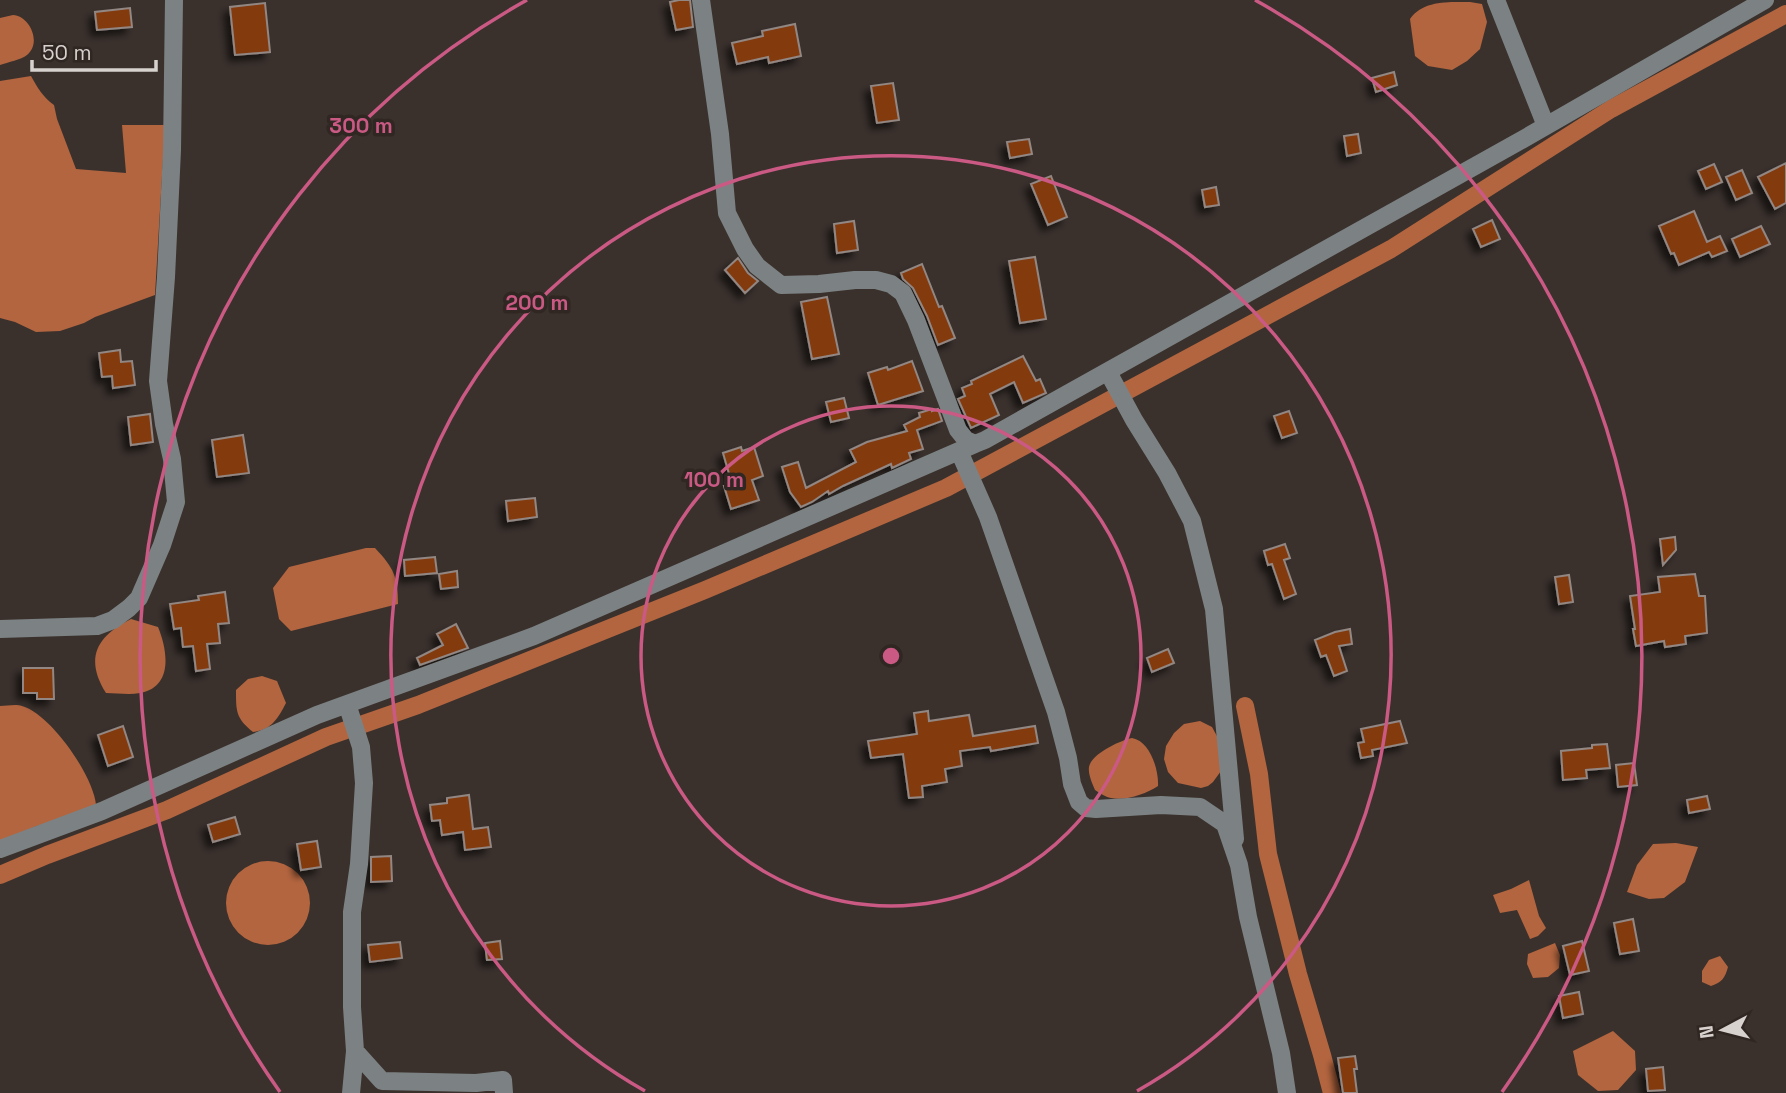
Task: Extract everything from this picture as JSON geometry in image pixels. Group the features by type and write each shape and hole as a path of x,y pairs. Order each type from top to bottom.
{"street":[{"path":"0,629 97,626 113,620 139,598 162,545 176,502 172,459 158,381 171,175 174,0"},
{"path":"701,0 720,134 727,213 745,249 758,266 781,285 876,280 891,284 902,293 916,320 958,430 966,440 988,517 1056,712 1072,784 1079,802 1086,808 1096,809 1161,805 1200,807 1225,824 1237,860"},
{"path":"1496,0 1546,126"},
{"path":"0,849 102,811 317,715 534,636 985,440 1546,126 1765,0"},
{"path":"1108,372 1192,521 1214,609 1237,860 1281,1053 1287,1093"},
{"path":"347,704 361,747 364,783 359,864 352,912 355,1051 351,1093"},
{"path":"355,1051 382,1081 476,1083 503,1080 504,1093"}],"shaded area":[{"path":"1437,3 1482,4 1487,22 1480,49 1452,70 1428,66 1415,56 1410,19 1415,13"},
{"path":"13,15 29,25 34,44 24,57 0,65 0,18"},
{"path":"31,76 41,92 54,105 76,169 126,173 122,125 165,125 155,295 60,331 36,332 0,318 0,81"},
{"path":"375,548 391,567 396,580 398,604 291,631 279,619 273,588 289,567"},
{"path":"131,619 158,627 164,647 163,676 158,684 140,693 106,693 96,669 97,649 110,633"},
{"path":"262,676 277,681 286,703 270,726 253,732 238,714 236,690 248,679"},
{"path":"0,706 22,706 33,711 58,733 88,779 96,805 0,841"},
{"path":"1200,721 1212,727 1218,738 1221,771 1213,782 1201,788 1178,783 1168,772 1164,759 1166,746 1174,733 1184,724"},
{"path":"1132,738 1144,745 1152,757 1158,786 1129,798 1107,797 1095,790 1089,773 1091,762 1107,748"},
{"path":"1676,843 1698,847 1685,882 1664,898 1649,899 1627,892 1637,865 1653,844"},
{"path":"268,861 284,864 298,873 307,887 310,903 307,919 298,933 284,942 268,945 252,942 238,933 229,919 226,903 229,887 238,873 252,864"},
{"path":"1529,880 1539,916 1546,928 1530,939 1517,910 1500,913 1493,895"},
{"path":"1555,943 1560,955 1559,968 1548,977 1533,978 1527,964 1528,954"},
{"path":"1720,956 1728,967 1724,977 1711,986 1702,982 1702,971 1709,960"},
{"path":"1613,1031 1635,1051 1636,1070 1618,1090 1598,1091 1578,1075 1573,1051"}],"building":[{"path":"690,0 693,27 676,30 670,2"},
{"path":"265,3 270,52 235,55 230,7"},
{"path":"130,8 132,27 97,30 95,12"},
{"path":"795,24 801,56 769,63 768,57 737,64 732,43 763,36 762,31"},
{"path":"1394,72 1397,85 1376,92 1372,78"},
{"path":"893,83 899,120 877,123 871,86"},
{"path":"1358,134 1361,153 1347,156 1344,136"},
{"path":"1029,139 1032,154 1010,158 1007,142"},
{"path":"1786,163 1786,203 1775,209 1758,177"},
{"path":"1714,164 1722,182 1706,189 1698,171"},
{"path":"1742,170 1752,193 1736,200 1726,177"},
{"path":"1051,176 1067,217 1048,225 1031,184"},
{"path":"1216,187 1219,205 1205,207 1202,190"},
{"path":"1694,211 1707,242 1720,236 1727,251 1712,257 1709,252 1679,265 1659,226"},
{"path":"1492,220 1500,239 1481,247 1473,229"},
{"path":"854,221 858,250 837,253 834,224"},
{"path":"1761,226 1770,244 1740,257 1732,239"},
{"path":"1035,257 1046,319 1020,323 1009,261"},
{"path":"738,258 748,273 758,281 745,293 725,270"},
{"path":"922,264 955,338 938,345 913,288 903,279 901,273"},
{"path":"827,297 839,354 812,359 801,302"},
{"path":"120,350 121,362 132,361 135,385 113,388 112,376 102,377 99,353"},
{"path":"1023,356 1036,381 1040,379 1046,393 1023,403 1014,382 990,394 999,415 971,428 958,399 965,396 962,388"},
{"path":"912,361 923,391 878,405 868,373 887,367 888,370"},
{"path":"844,398 849,418 831,422 826,402"},
{"path":"938,409 942,421 917,430 923,449 909,453 911,459 892,468 891,464 829,494 828,491 801,507 790,492 782,467 798,462 806,488 856,462 850,450 867,442 907,431 904,425 920,417 919,413"},
{"path":"1289,411 1297,433 1282,438 1274,416"},
{"path":"150,414 153,442 131,445 128,417"},
{"path":"243,435 249,473 217,477 212,440"},
{"path":"741,447 742,451 754,447 763,476 752,480 759,500 731,509 724,486 732,484 723,453"},
{"path":"535,498 537,517 508,521 506,501"},
{"path":"1675,537 1676,550 1663,565 1660,539"},
{"path":"1285,544 1290,558 1284,560 1296,594 1284,599 1272,564 1268,565 1264,551"},
{"path":"435,557 437,573 405,576 404,560"},
{"path":"457,571 458,587 441,589 439,574"},
{"path":"1695,574 1699,596 1705,596 1707,633 1685,636 1686,644 1665,647 1664,641 1636,646 1630,596 1660,592 1658,577"},
{"path":"1569,575 1573,602 1559,604 1555,577"},
{"path":"225,592 229,623 218,624 220,643 207,644 210,669 196,671 193,646 183,647 181,628 174,629 170,604 199,600 198,596"},
{"path":"456,624 468,648 420,665 417,658 443,645 437,634"},
{"path":"1350,629 1352,644 1339,646 1347,671 1334,676 1326,655 1321,657 1315,640"},
{"path":"1168,649 1174,663 1152,672 1147,658"},
{"path":"23,668 53,668 54,699 37,699 37,693 23,693"},
{"path":"928,711 929,721 969,715 973,736 1035,726 1038,743 991,751 990,747 960,751 962,766 945,769 947,782 922,786 923,797 909,798 903,754 871,758 868,741 917,734 914,713"},
{"path":"1400,721 1407,743 1372,750 1373,756 1361,758 1358,743 1364,742 1361,729"},
{"path":"123,726 133,757 108,766 98,735"},
{"path":"1607,744 1610,768 1586,770 1587,778 1563,780 1561,751"},
{"path":"1634,763 1637,785 1618,787 1616,765"},
{"path":"469,795 473,829 488,827 491,847 465,850 463,832 442,835 440,820 432,821 430,805 447,803 447,798"},
{"path":"1707,796 1710,809 1689,813 1687,800"},
{"path":"235,817 240,834 213,842 208,825"},
{"path":"317,841 321,867 301,870 297,844"},
{"path":"391,856 392,881 371,882 371,857"},
{"path":"1633,919 1639,951 1620,954 1614,923"},
{"path":"500,941 502,959 487,960 485,943"},
{"path":"1582,941 1589,971 1570,975 1563,946"},
{"path":"400,942 402,958 370,962 368,945"},
{"path":"1579,992 1583,1014 1563,1018 1559,996"},
{"path":"1355,1056 1357,1093 1343,1093 1338,1058"},
{"path":"1663,1067 1665,1090 1648,1091 1646,1069"}],"waterway":[{"path":"0,875 167,810 326,737 418,705 705,590 946,488 1391,249 1611,109 1786,14"},
{"path":"1245,706 1259,774 1268,854 1332,1093"}]}
